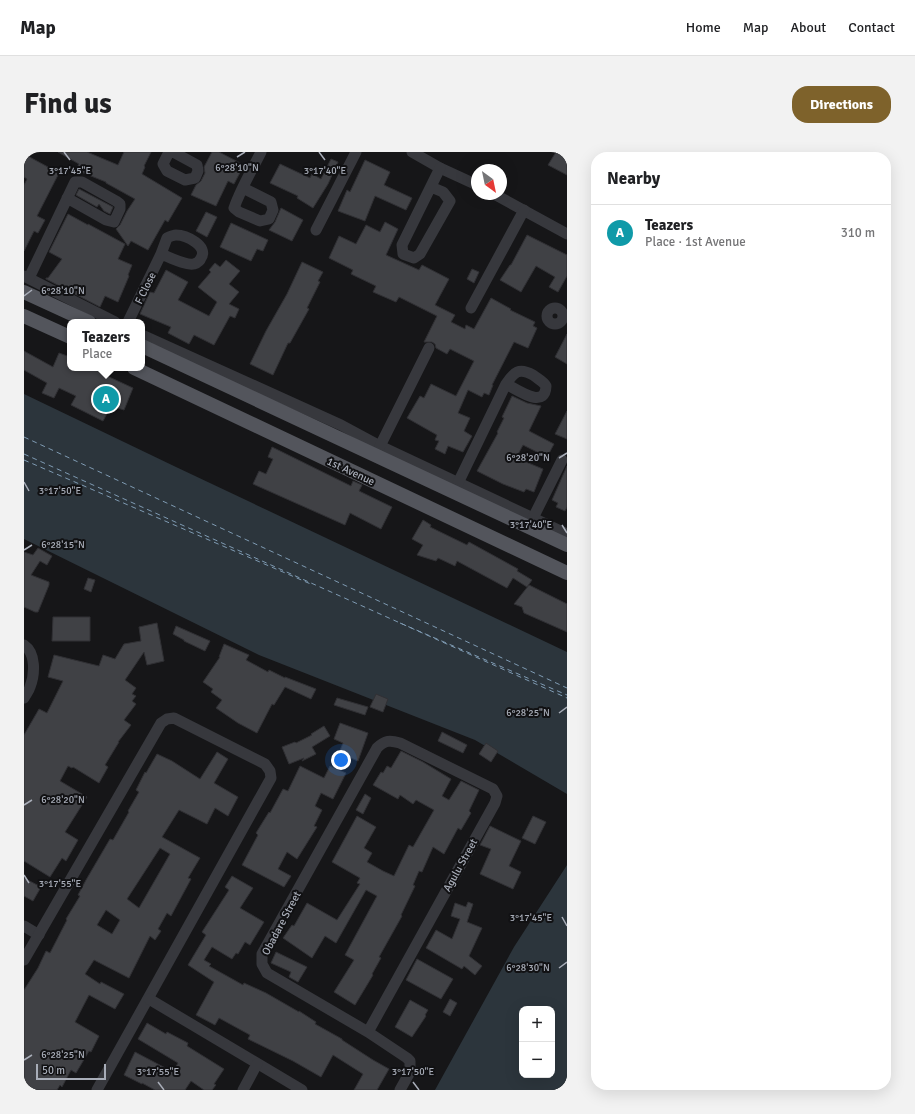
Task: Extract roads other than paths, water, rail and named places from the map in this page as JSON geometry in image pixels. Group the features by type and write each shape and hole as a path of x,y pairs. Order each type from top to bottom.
{"main road":[{"path":"24,292 82,319"},
{"path":"24,316 67,336"},
{"path":"145,347 567,545"},
{"name":"1st Avenue","path":"140,371 567,574"}],"street":[{"path":"169,152 163,164 168,171 185,180 195,178 198,171 197,165 173,152"},
{"path":"243,188 261,152"},
{"path":"316,230 356,152"},
{"path":"412,152 440,168 471,182"},
{"path":"431,187 444,192 450,202 420,254 414,258 403,254 402,245 440,168"},
{"path":"67,198 106,220 114,222 120,209 120,204 116,200 82,182 75,182 26,277 110,319"},
{"path":"505,200 567,234"},
{"path":"471,308 524,210"},
{"name":"F Close","path":"129,319 161,254"},
{"path":"145,336 341,425 380,446 567,534"},
{"path":"380,446 429,348"},
{"path":"458,483 506,384"},
{"path":"533,518 562,460"},
{"path":"24,645 28,648 32,655 34,664 31,686 24,698"},
{"path":"24,960 162,723 167,719 174,718 265,764 270,771 271,778 97,1090"},
{"name":"Obadare Street","path":"400,742 391,740 384,742 377,748 262,954 262,964 267,973 368,1032 407,1058 410,1061 410,1072 400,1090"},
{"name":"Agulu Street","path":"368,1032 491,810 497,796 493,789 400,742"},
{"path":"24,926 39,935"},
{"path":"149,999 302,1090"},
{"path":"243,1090 257,1064"}],"place":[{"name":"Teazers","path":"106,399"}]}
